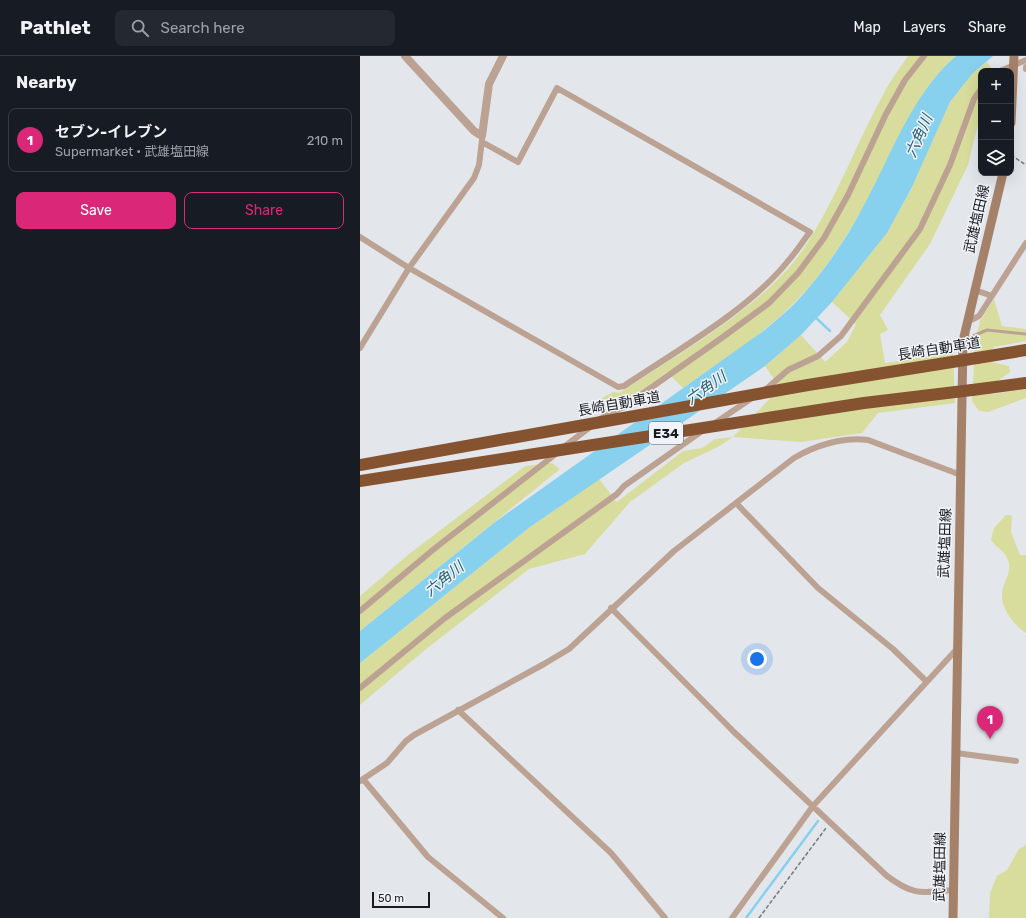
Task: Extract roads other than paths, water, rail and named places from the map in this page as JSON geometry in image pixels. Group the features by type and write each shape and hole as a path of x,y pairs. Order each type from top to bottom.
{"highway":[{"name":"長崎自動車道","path":"360,465 808,385 1026,350"},
{"name":"E34","path":"360,481 864,403 1026,383"}],"main road":[{"path":"1012,104 1014,60"},
{"name":"武雄塩田線","path":"953,918 956,650 963,341 1002,176"}],"street":[{"path":"360,237 409,268 618,387 624,386 717,324 758,291 788,262 810,232 556,88 518,162 482,139 404,56"},
{"path":"360,348 409,268 474,178 479,165 489,84 503,56"},
{"path":"360,611 434,549 604,416 625,406 769,303 798,272 824,238 848,196 886,114 905,80 924,56"},
{"path":"1004,68 1014,60 1026,60"},
{"path":"360,688 445,618 617,494 630,482 767,388 788,370 818,356 829,348 841,336 920,229 950,165 974,99 978,93"},
{"path":"967,322 979,316 1026,243"},
{"path":"975,290 992,296"},
{"path":"503,918 428,857 362,780 388,762 406,741 414,735 569,649 578,642 611,608 674,551 794,458 811,448 856,439 868,440 961,475"},
{"path":"736,502 818,588 893,649 926,681"},
{"path":"611,608 734,732 887,876 900,886 920,893 953,890"},
{"path":"732,918 813,806 956,650"},
{"path":"458,710 611,853 665,918"},
{"path":"956,753 1016,760"}],"lane":[{"path":"963,341 987,330 1026,334"}],"water":[{"name":"六角川","path":"956,56 993,56 972,74 950,102 912,187 887,233 832,302 801,335 765,366 530,527 360,663 360,631 495,522 766,329 795,303 826,266 842,243 863,207 914,107 940,72"}],"waterway":[{"path":"814,316 830,331"},
{"path":"746,918 818,821"}],"place":[{"name":"セブン-イレブン","path":"990,739"}]}
